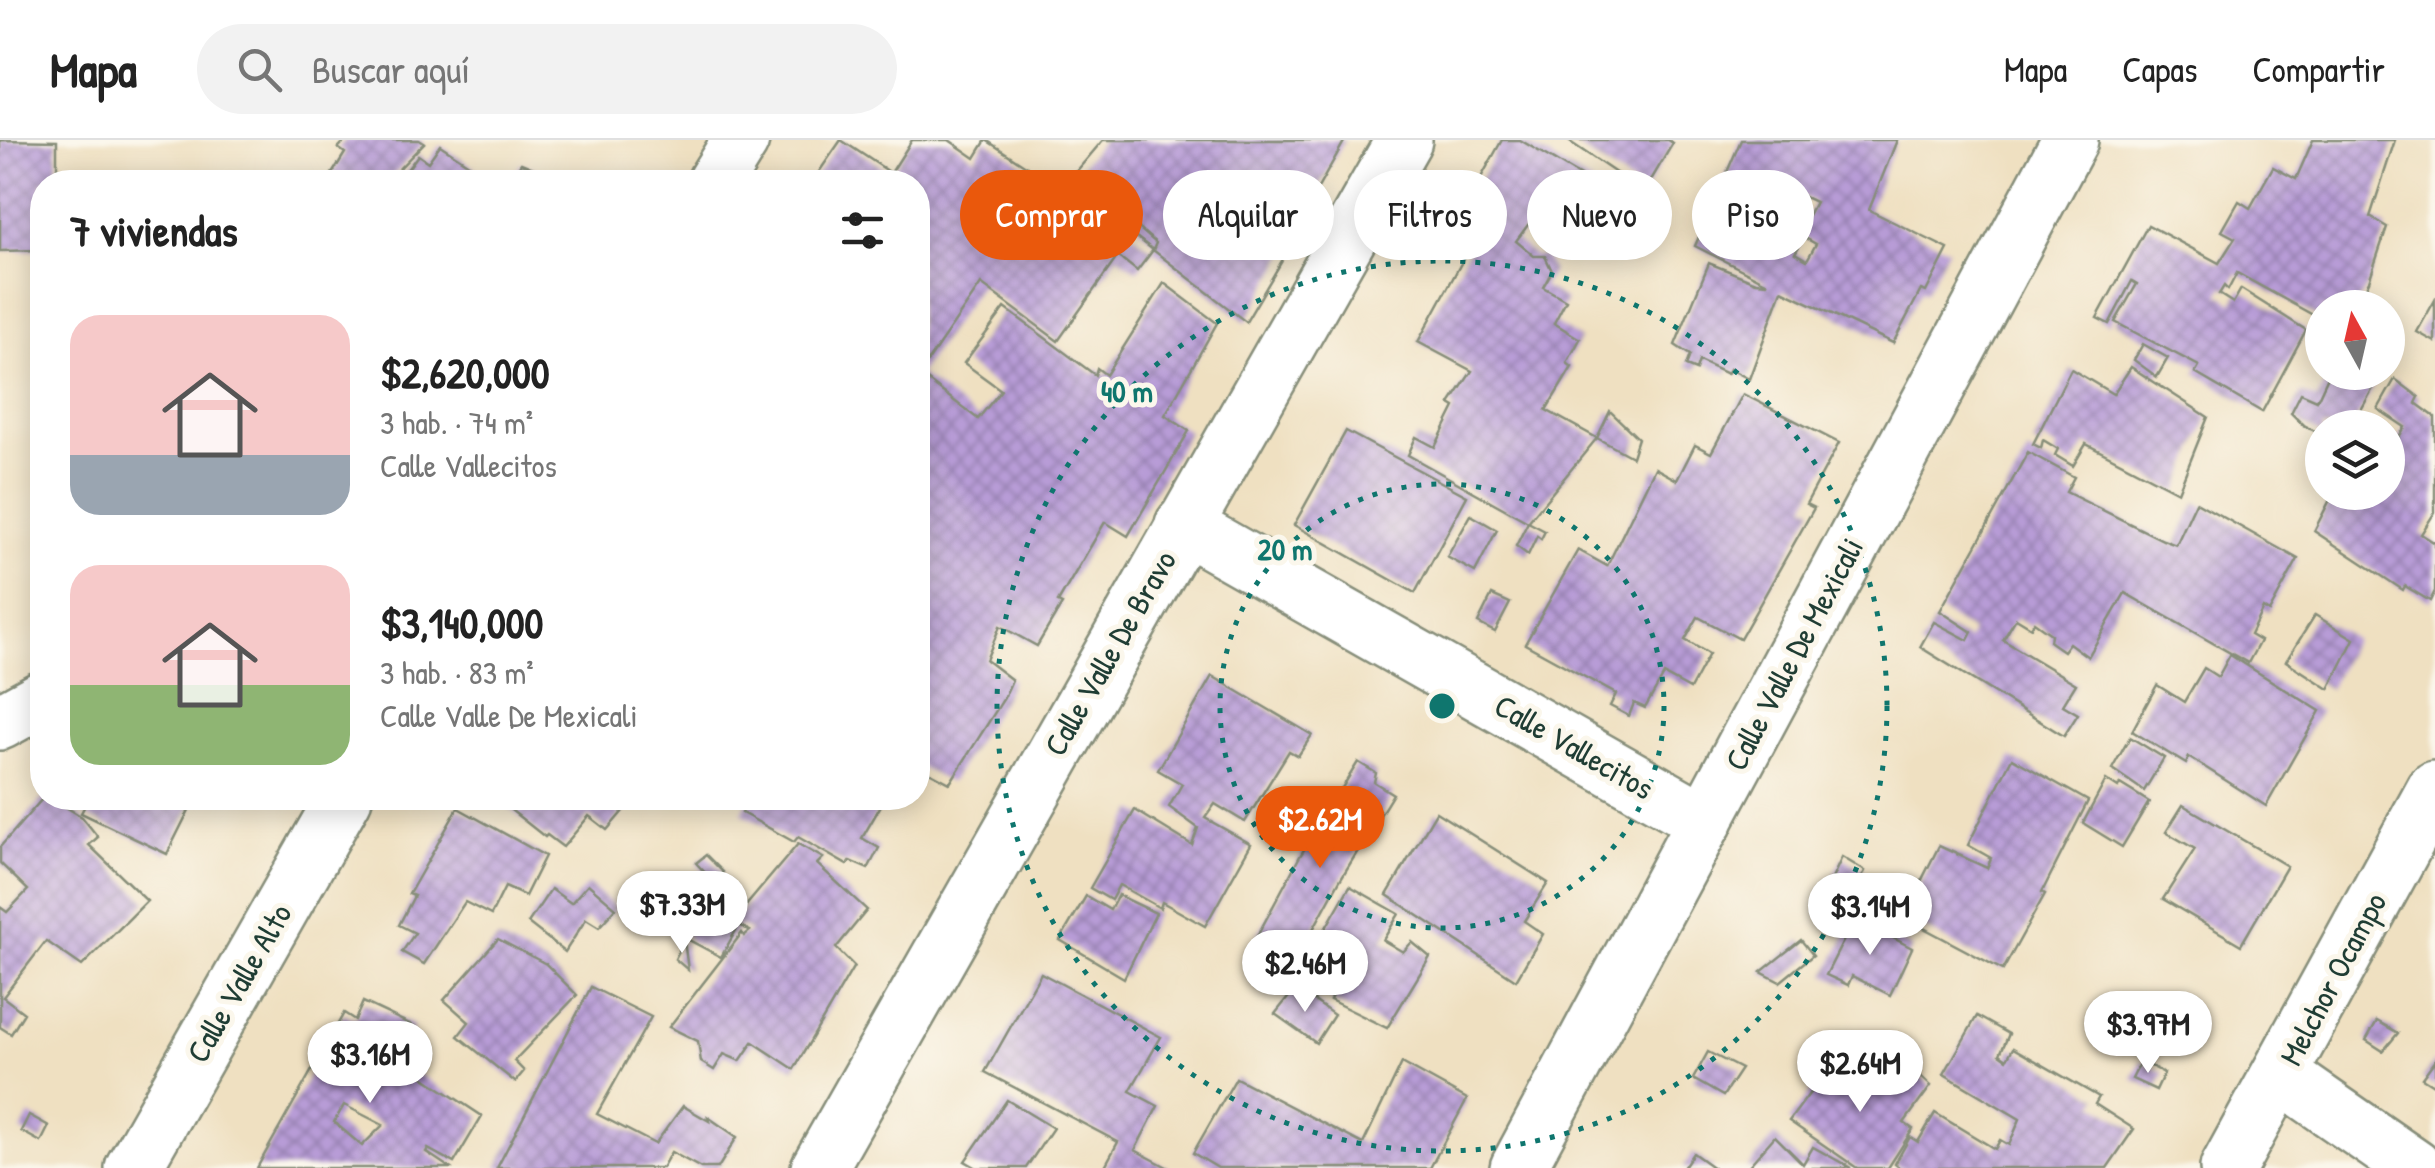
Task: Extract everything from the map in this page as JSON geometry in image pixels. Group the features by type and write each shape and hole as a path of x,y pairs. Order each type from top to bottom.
{"street":[{"path":"722,170 741,140"},
{"name":"Calle Valle De Bravo","path":"819,1168 1404,140"},
{"name":"Calle Valle De Mexicali","path":"1518,1168 2070,140"},
{"name":"Calle Vallecitos","path":"1183,525 1705,821"},
{"path":"0,722 30,706"},
{"name":"Melchor Ocampo","path":"2228,1168 2435,789"},
{"name":"Calle Valle Alto","path":"134,1168 337,810"},
{"path":"2280,1075 2414,1168"}],"building":[{"path":"0,140 57,141 57,170 30,170 30,250 0,251"},
{"path":"346,140 424,143 398,170 334,170 345,153 338,148"},
{"path":"841,140 886,170 820,170"},
{"path":"912,140 949,140 975,158 986,140 1032,170 960,170 960,260 1115,260 1058,341 981,284 930,358 930,170 893,170"},
{"path":"1103,140 1345,140 1328,170 1163,170 1163,258 1153,250 1156,243 1143,232 1143,170 1078,170"},
{"path":"1502,140 1520,140 1570,170 1527,170 1527,226 1516,241 1527,250 1527,260 1547,260 1552,271 1543,287 1566,300 1554,323 1580,339 1567,363 1572,367 1546,410 1597,438 1528,522 1408,455 1416,437 1435,447 1455,407 1450,404 1472,371 1418,342 1463,260 1507,260 1507,170 1485,170"},
{"path":"1567,140 1673,143 1657,170 1611,170"},
{"path":"1741,140 1897,140 1869,210 1948,249 1893,343 1782,290 1749,379 1699,361 1696,370 1686,366 1690,355 1675,345 1709,263 1768,283 1723,260 1814,260 1814,170 1728,170"},
{"path":"2313,140 2395,140 2370,217 2387,227 2364,290 2305,290 2305,311 2237,273 2228,290 2224,286 2219,294 2233,303 2241,289 2305,329 2262,412 2195,373 2199,366 2115,322 2137,284 2132,281 2109,324 2097,318 2148,225 2219,263 2235,238 2222,231 2239,201 2250,208 2273,167 2296,179"},
{"path":"440,145 478,170 407,170 418,155 428,162"},
{"path":"521,163 538,170 516,170"},
{"path":"1143,242 1153,250 1137,271 1123,260 1143,260"},
{"path":"1166,260 1282,260 1246,322"},
{"path":"1164,283 1217,323 1165,415 1189,431 1128,536 1105,522 1037,646 1000,626 986,660 1012,680 950,783 930,772 930,382 978,419 1001,390 964,363 1005,308 1095,375 1097,368 1106,375"},
{"path":"2435,300 2435,342 2417,332"},
{"path":"2143,344 2168,358 2157,377 2134,360"},
{"path":"2131,367 2208,417 2178,492 2086,444 2073,466 2055,455 2058,449 2043,440 2041,448 2033,444 2071,369 2113,394"},
{"path":"2405,386 2419,397 2416,403 2435,417 2435,512 2421,534 2435,543 2435,591 2430,601 2405,586 2403,590 2314,531 2325,510 2405,510 2405,410 2378,409 2389,390 2405,390"},
{"path":"2322,390 2372,390 2361,410 2305,410 2305,426 2291,413 2301,393 2317,400"},
{"path":"1743,394 1839,443 1806,504 1814,508 1740,639 1698,617 1685,640 1709,654 1690,689 1664,675 1645,708 1634,703 1629,716 1610,706 1616,694 1525,644 1578,550 1607,566 1655,468 1677,480 1695,445 1711,453"},
{"path":"1610,411 1638,438 1632,457 1597,438"},
{"path":"1346,431 1467,496 1415,593 1294,525"},
{"path":"2028,452 2074,477 2066,492 2163,540 2176,545 2196,502 2298,559 2269,612 2263,608 2250,635 2260,641 2248,663 2125,593 2088,657 2069,643 2063,651 2050,642 2051,634 2034,622 2031,627 2016,618 2003,640 2076,684 2063,705 2078,714 2064,736 1920,647 1934,622 1968,640 1972,632 1940,611"},
{"path":"1471,515 1497,530 1475,572 1447,557"},
{"path":"1528,522 1545,531 1541,539 1537,536 1528,555 1516,546"},
{"path":"1492,595 1510,603 1495,632 1478,623"},
{"path":"2315,615 2354,639 2329,689 2286,661"},
{"path":"2230,655 2320,711 2266,806 2189,757 2186,764 2132,731 2157,685 2184,702 2204,668 2218,677"},
{"path":"1212,676 1312,735 1298,756 1289,751 1245,822 1215,804 1205,818 1251,844 1205,926 1162,902 1160,908 1119,885 1111,900 1090,888 1135,810 1192,845 1198,828 1169,807 1182,784 1158,770"},
{"path":"2130,737 2164,758 2144,791 2112,769"},
{"path":"2012,758 2088,801 2042,892 2045,894 2003,970 1903,917 1939,846 1987,868 1991,858 1968,845"},
{"path":"1358,762 1376,773 1374,782 1393,794 1287,977 1247,955 1300,856"},
{"path":"2106,780 2149,802 2122,847 2083,823"},
{"path":"2183,805 2287,866 2241,945 2163,899 2195,849 2166,832"},
{"path":"32,810 71,810 82,817 98,837 89,845 147,901 82,966 46,941 3,997 24,1013 11,1034 0,1027 0,907 7,912 28,890 0,863 0,847"},
{"path":"83,810 189,810 167,854 81,813"},
{"path":"457,810 545,856 525,896 505,887 491,915 465,902 424,964 402,952 415,933 399,925 414,896 409,894"},
{"path":"511,810 624,810 607,830 589,816 563,847"},
{"path":"878,810 862,838 879,848 868,869 850,861 847,865 798,837 794,842 742,813"},
{"path":"1436,812 1548,883 1524,921 1543,934 1516,980 1387,895"},
{"path":"798,844 823,858 817,864 867,910 836,948 854,966 794,1069 753,1042 740,1061 724,1054 714,1070 701,1062 698,1041 669,1027 742,933 744,936 750,931 739,925 721,957 689,940 684,929 691,921 695,926 706,903 734,920"},
{"path":"706,855 723,872 713,881 696,863"},
{"path":"1842,857 1865,871 1854,895 1831,881"},
{"path":"588,884 616,908 599,927 586,919 565,952 528,923 551,889 571,903"},
{"path":"1350,886 1399,914 1383,940 1403,952 1412,942 1430,957 1387,1028 1330,1000 1341,978 1308,959"},
{"path":"1118,895 1156,913 1124,978 1060,940 1086,896 1110,910"},
{"path":"1855,918 1912,948 1890,995 1852,976 1848,985 1826,975"},
{"path":"498,939 546,964 577,995 514,1061 524,1071 515,1082 458,1036 469,1022 444,1000"},
{"path":"684,940 688,970 675,959"},
{"path":"1801,940 1813,955 1780,982 1761,972"},
{"path":"1041,973 1161,1037 1130,1091 1158,1106 1135,1150 1169,1168 1104,1168 1118,1142 985,1072"},
{"path":"591,987 651,1017 597,1114 655,1144 683,1106 709,1121 708,1117 737,1137 718,1168 701,1168 671,1152 662,1168 497,1168"},
{"path":"1296,988 1334,1015 1316,1043 1275,1014"},
{"path":"363,1002 414,1026 396,1059 482,1116 454,1163 428,1149 426,1152 450,1168 257,1168 344,1013 355,1020","holes":["344,1105 383,1125 362,1146 334,1122"]},
{"path":"1977,1016 2009,1034 2000,1054 2007,1059 2013,1048 2099,1097 2095,1104 2134,1129 2107,1168 1900,1168 1895,1164 1910,1137 1918,1142 1935,1113 1995,1149 2000,1140 2009,1145 2020,1119 1944,1074"},
{"path":"2377,1021 2398,1033 2383,1051 2366,1040"},
{"path":"1708,1052 1741,1069 1723,1096 1693,1079"},
{"path":"1838,1055 1889,1095 1911,1067 1931,1086 1904,1123 1913,1129 1888,1168 1857,1168 1789,1121"},
{"path":"2435,1060 2435,1086 2422,1078"},
{"path":"2141,1061 2164,1073 2156,1090 2132,1079"},
{"path":"1402,1063 1467,1099 1430,1168 1218,1168 1193,1153 1236,1078 1363,1144"},
{"path":"1007,1100 1053,1128 1026,1168 977,1168 965,1161"},
{"path":"29,1115 49,1126 41,1142 21,1131"},
{"path":"1775,1136 1803,1164 1813,1147 1851,1168 1747,1168"},
{"path":"1693,1153 1714,1168 1683,1168"}]}
